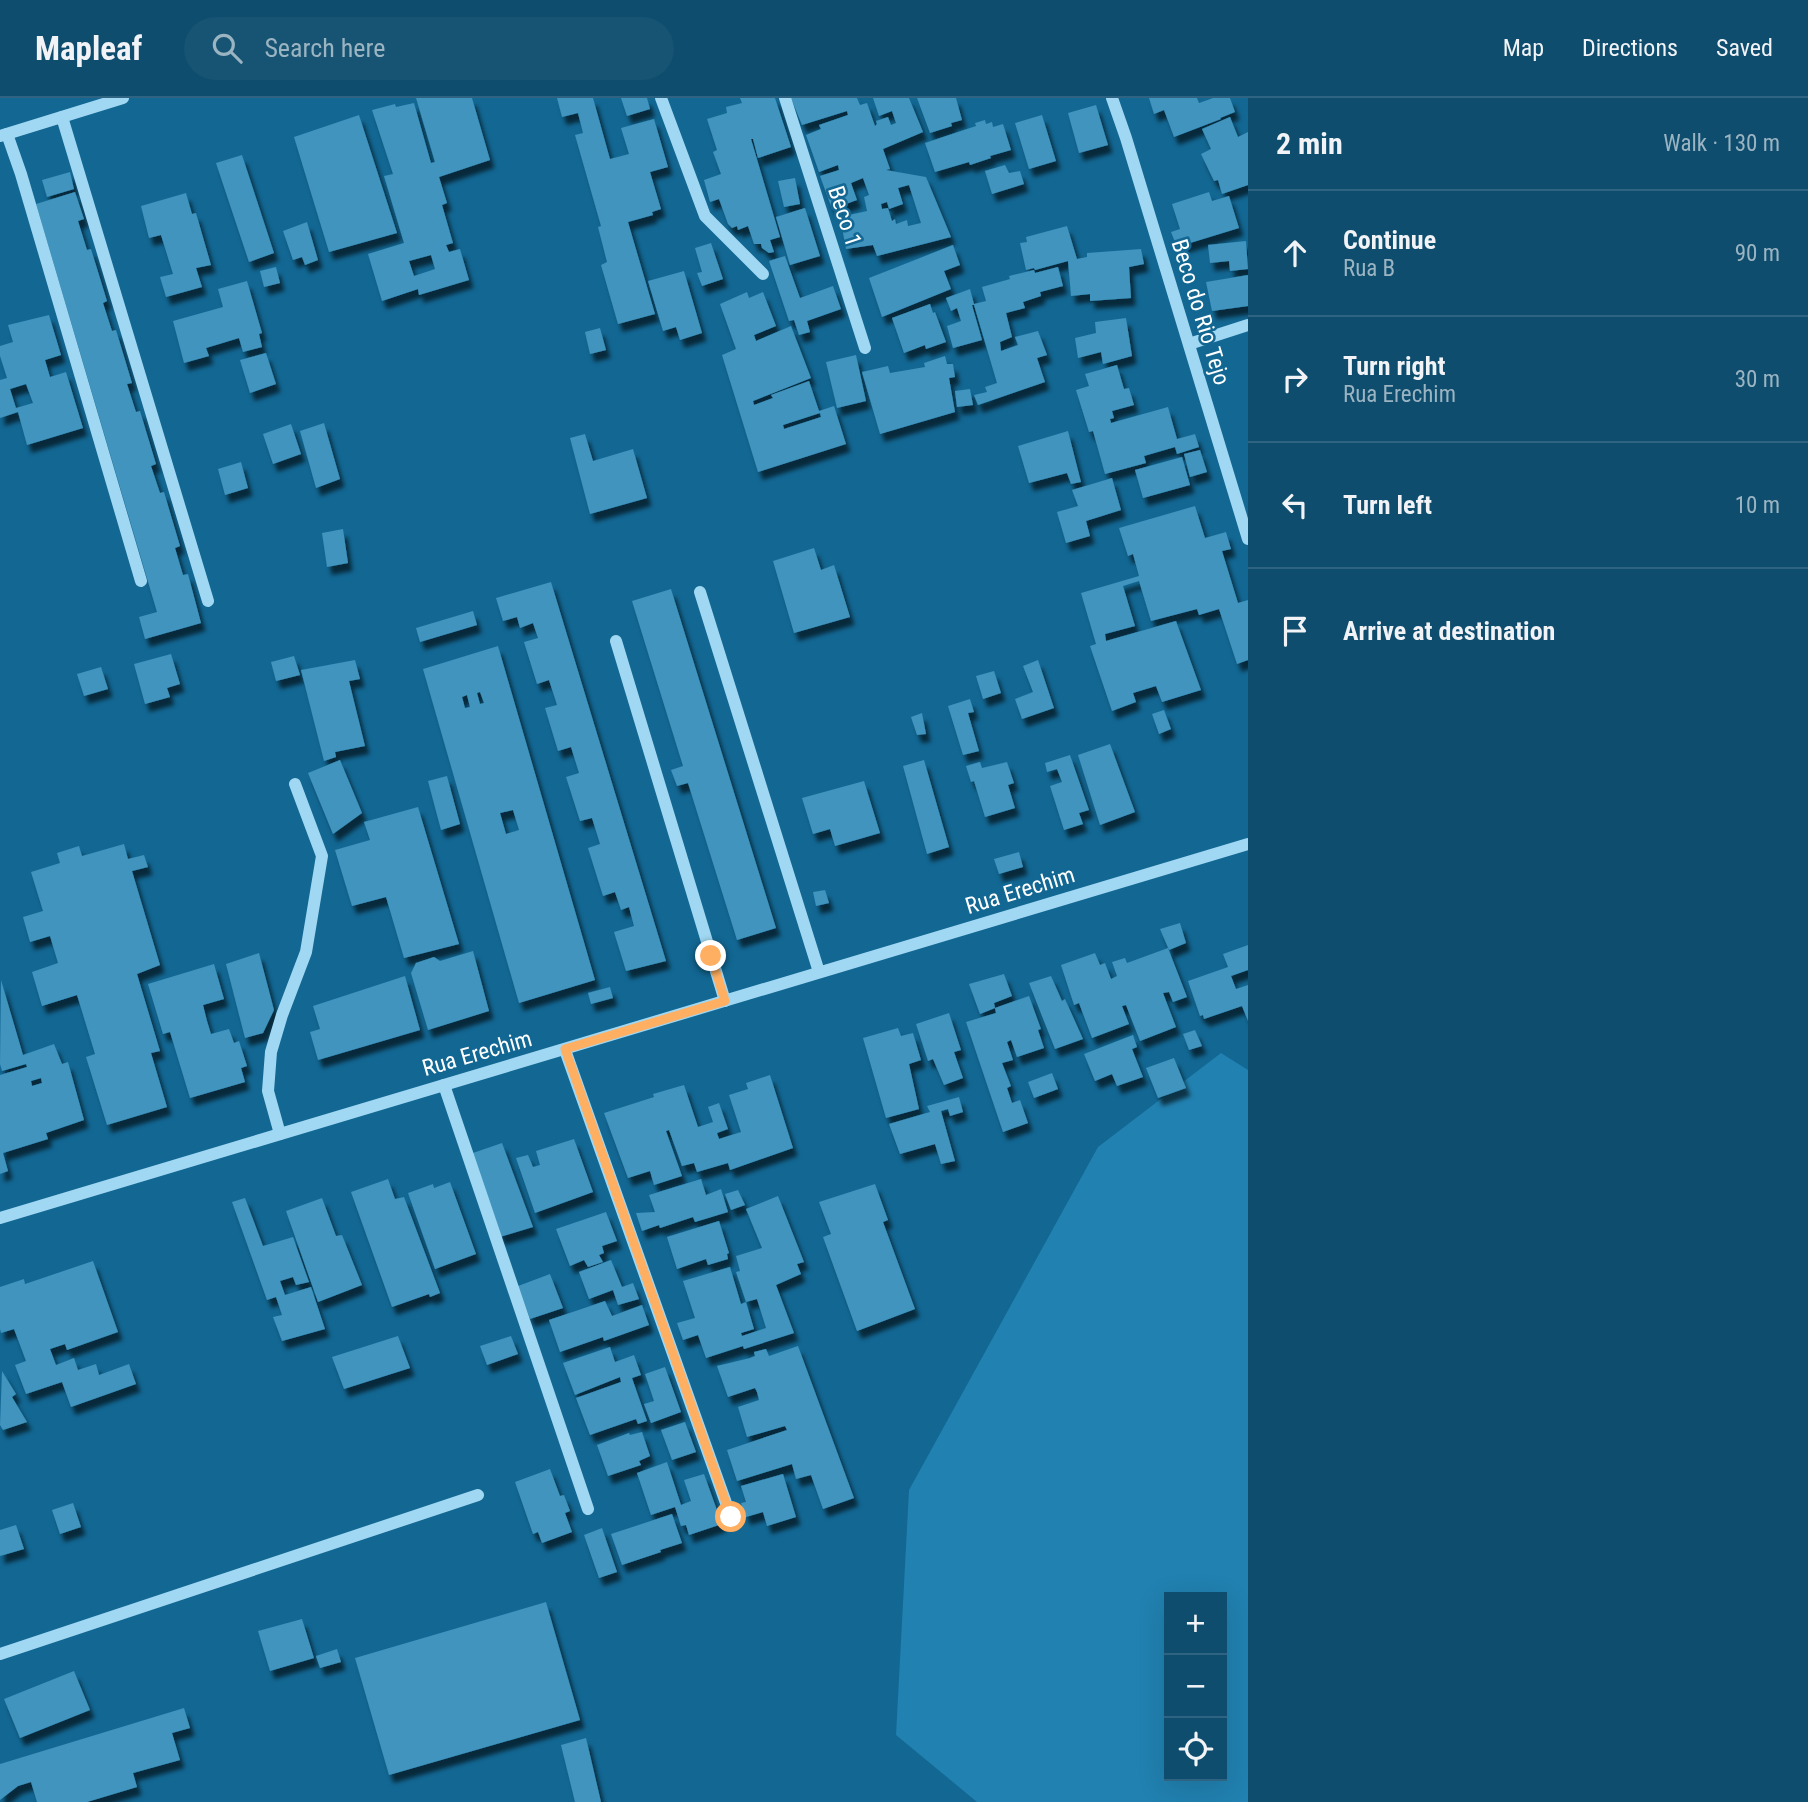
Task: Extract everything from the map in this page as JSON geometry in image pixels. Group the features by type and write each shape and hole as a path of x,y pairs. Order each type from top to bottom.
{"street":[{"path":"123,98 4,135 21,174 141,581"},
{"path":"661,98 705,216 764,274"},
{"name":"Beco 1","path":"785,98 865,348"},
{"name":"Beco do Rio Tejo","path":"1112,98 1248,538"},
{"path":"62,117 208,601"},
{"path":"1189,344 1248,325"},
{"path":"700,592 819,972"},
{"path":"615,641 725,1001"},
{"path":"280,1134 268,1091 271,1052 306,952 322,856 295,784"},
{"name":"Rua Erechim","path":"0,1219 1248,844"},
{"path":"565,1049 731,1517"},
{"path":"444,1085 587,1509"},
{"path":"0,1654 478,1495"}],"shaded area":[{"path":"1221,1053 1248,1070 1248,1802 977,1802 896,1735 909,1490 1098,1147"}],"building":[{"path":"416,98 472,98 490,160 439,177 447,203 442,205 453,243 446,245 449,252 460,249 469,280 419,295 418,289 382,301 368,254 404,243 384,176 393,174 372,110 395,104 396,107 414,103 431,163 435,162","holes":["431,255 435,269 414,276 409,261"]},
{"path":"557,98 593,98 610,159 629,154 621,128 654,119 668,167 650,172 661,209 652,212 653,215 628,222 655,314 618,324 601,265 607,262 598,227 601,226 575,135 583,133 578,113 562,117"},
{"path":"621,98 647,98 650,109 627,116"},
{"path":"740,98 775,98 791,147 758,158 751,139 780,237 770,240 774,252 769,253 761,244 754,244 748,226 738,230 737,226 732,228 728,224 719,199 710,202 704,180 721,174 713,152 717,150 707,119 727,113 726,107 742,103"},
{"path":"791,98 857,98 860,105 867,103 875,126 876,121 888,117 891,125 896,123 892,111 879,116 873,98 909,98 923,132 883,149 890,169 886,170 926,177 951,237 877,256 873,245 846,249 840,217 867,211 864,197 869,195 863,178 851,183 857,200 832,209 820,176 839,170 838,165 819,172 806,135 821,129 819,125 848,115 847,111 802,125","holes":["909,185 921,223 908,226 907,220 896,224 895,219 892,221 888,208 882,209 881,204 887,202 889,209 903,204 898,188"]},
{"path":"917,98 956,98 962,120 930,133"},
{"path":"1149,98 1197,98 1199,103 1213,98 1230,98 1235,112 1174,137 1164,110 1154,114"},
{"path":"1096,105 1108,145 1079,153 1068,113"},
{"path":"359,115 397,233 329,252 294,137"},
{"path":"1042,115 1056,161 1029,169 1015,123"},
{"path":"1230,117 1238,137 1248,132 1248,185 1222,194 1218,180 1214,181 1201,154 1211,149 1202,129"},
{"path":"985,120 986,124 992,122 993,127 1003,124 1011,150 970,165 969,162 935,172 925,143 976,126 975,123"},
{"path":"242,155 274,253 249,262 216,163"},
{"path":"1005,165 1009,173 1020,171 1024,184 992,194 985,171"},
{"path":"70,172 74,189 47,197 42,180"},
{"path":"795,178 800,204 784,207 778,181"},
{"path":"75,192 84,219 78,221 87,250 91,249 107,301 103,303 112,331 116,330 132,383 127,384 136,412 140,411 156,464 151,466 160,493 164,492 180,546 175,548 183,575 188,574 201,623 145,639 139,617 157,612 36,204"},
{"path":"1209,192 1212,201 1229,196 1239,228 1177,247 1171,232 1180,229 1172,204"},
{"path":"186,193 192,214 196,213 211,265 196,268 202,287 166,297 160,277 173,274 161,235 149,238 141,206"},
{"path":"805,208 820,256 790,265 776,217"},
{"path":"307,222 318,260 305,265 302,257 293,260 283,231"},
{"path":"1067,226 1077,259 1087,257 1087,253 1141,249 1144,264 1129,267 1131,298 1090,301 1090,294 1071,296 1068,261 1026,270 1020,243 1027,242 1026,237"},
{"path":"1246,241 1248,269 1230,271 1229,261 1210,263 1208,245"},
{"path":"711,243 723,279 702,286 697,273 702,272 695,248"},
{"path":"953,245 960,265 944,271 951,289 882,317 869,278"},
{"path":"785,256 800,298 833,286 841,309 807,321 810,332 799,335 794,320 789,321 769,261"},
{"path":"276,267 280,283 264,287 260,271"},
{"path":"1058,267 1063,286 1040,292 1041,296 1023,302 1025,308 1006,313 1012,337 1000,342 1001,351 1018,345 1015,337 1038,331 1047,355 1037,358 1045,382 978,405 974,395 987,392 985,387 997,383 974,305 982,340 953,348 947,326 961,321 957,308 951,311 946,298 970,289 974,304 986,301 982,287 1010,279 1009,276"},
{"path":"684,271 702,333 680,340 676,327 663,331 648,281"},
{"path":"1248,275 1248,306 1212,311 1206,282"},
{"path":"247,281 262,333 259,334 262,347 243,352 239,338 206,348 209,356 184,363 173,321 223,307 218,289"},
{"path":"747,292 749,298 763,292 776,326 754,335 756,341 791,326 811,378 753,401 754,405 773,398 771,395 809,381 819,411 834,406 846,444 758,472 722,355 736,349 720,304","holes":["820,413 821,417 784,429 783,425"]},
{"path":"930,304 946,342 926,349 925,345 904,353 892,318"},
{"path":"49,315 61,355 45,360 50,377 66,372 83,428 27,445 18,412 0,418 0,380 7,378 0,356 0,346 13,342 8,325","holes":["26,384 33,403 16,408 10,389"]},
{"path":"1126,318 1132,356 1103,364 1101,352 1078,358 1075,338 1096,333 1095,322"},
{"path":"600,328 606,350 590,354 585,332"},
{"path":"266,353 276,384 250,393 240,360"},
{"path":"856,355 866,401 837,408 826,362"},
{"path":"945,356 947,364 953,364 955,377 949,378 955,412 880,434 862,372 888,366 890,373 925,367 924,363"},
{"path":"1117,365 1124,389 1129,388 1134,405 1112,411 1114,418 1110,419 1111,423 1168,407 1177,439 1195,434 1199,447 1177,454 1175,447 1144,456 1146,463 1105,474 1093,431 1089,432 1076,390 1089,386 1085,374"},
{"path":"970,389 973,405 957,407 955,391"},
{"path":"324,423 340,479 316,488 300,431"},
{"path":"291,424 301,454 273,464 263,434"},
{"path":"1068,431 1081,482 1071,484 1067,473 1029,483 1018,446"},
{"path":"585,434 593,461 633,449 647,498 590,514 570,438"},
{"path":"1200,450 1207,472 1190,477 1184,454"},
{"path":"1182,457 1190,485 1143,498 1135,470"},
{"path":"241,462 248,488 225,495 218,469"},
{"path":"1112,478 1121,510 1086,521 1090,536 1066,543 1057,512 1078,506 1072,490"},
{"path":"1195,506 1205,538 1226,532 1231,549 1222,551 1238,603 1248,600 1248,660 1237,664 1219,609 1199,615 1197,609 1151,621 1139,581 1123,586 1135,626 1105,634 1106,641 1176,621 1201,690 1162,702 1156,686 1133,693 1136,702 1112,711 1090,646 1096,644 1081,593 1139,576 1133,554 1128,556 1119,528"},
{"path":"343,529 348,563 327,567 322,533"},
{"path":"814,548 821,570 834,565 850,617 794,633 773,561"},
{"path":"551,582 666,961 626,971 614,932 634,926 629,907 621,910 615,892 603,896 588,848 600,844 592,818 580,821 566,777 579,773 571,747 558,751 545,708 557,705 549,680 537,684 524,642 538,638 533,623 520,628 517,617 503,621 496,598"},
{"path":"671,589 776,928 737,940 688,783 677,786 671,770 683,766 632,601"},
{"path":"473,611 477,625 420,642 416,628"},
{"path":"498,646 595,980 519,1003 423,669","holes":["480,692 484,703 480,704 477,693","467,695 470,707 465,708 462,697","513,810 519,830 506,834 500,813"]},
{"path":"171,654 180,684 167,688 170,697 145,704 134,664"},
{"path":"294,656 300,675 276,681 271,662"},
{"path":"355,660 360,679 349,681 365,746 335,752 336,757 324,761 301,670"},
{"path":"1038,660 1054,708 1022,719 1015,699 1033,692 1023,666"},
{"path":"101,667 108,689 84,696 77,674"},
{"path":"994,671 1001,693 983,699 976,676"},
{"path":"970,699 974,712 968,713 979,751 963,755 948,706"},
{"path":"1164,710 1171,729 1159,734 1152,714"},
{"path":"922,713 926,734 917,735 911,717"},
{"path":"1110,744 1135,812 1100,825 1078,755"},
{"path":"1070,755 1089,810 1079,813 1083,824 1064,830 1050,786 1062,782 1057,769 1047,772 1045,763"},
{"path":"340,760 362,813 333,834 308,773"},
{"path":"924,760 949,847 927,854 903,766"},
{"path":"980,762 982,768 1007,762 1014,783 1008,785 1015,808 985,817 974,781 971,782 966,766"},
{"path":"447,776 460,824 441,830 428,781"},
{"path":"864,781 880,833 835,846 830,829 813,834 802,798"},
{"path":"418,807 459,944 404,958 386,897 352,906 335,850 370,840 364,822"},
{"path":"124,844 128,859 144,855 148,867 132,871 160,965 137,974 160,1051 151,1053 167,1107 107,1125 86,1057 95,1054 77,995 42,1006 32,972 58,963 50,936 30,942 23,917 43,911 31,872 60,863 57,853 79,846 82,856"},
{"path":"1019,852 1023,867 999,874 994,859"},
{"path":"825,890 829,903 816,906 813,892"},
{"path":"1180,923 1186,943 1169,950 1160,929"},
{"path":"1248,945 1248,970 1231,976 1236,989 1248,985 1248,1021 1242,1006 1204,1019 1203,1015 1200,1016 1188,981 1228,967 1223,954"},
{"path":"1168,948 1187,997 1173,1002 1169,992 1163,993 1176,1027 1140,1041 1126,1005 1122,1006 1129,1024 1092,1038 1079,1003 1074,1005 1061,965 1095,953 1100,965 1105,963 1111,979 1117,976 1112,962 1125,958 1127,963"},
{"path":"473,951 489,1011 428,1030 411,973 416,963 434,957 440,961"},
{"path":"259,953 274,1010 263,1033 245,1038 226,964"},
{"path":"214,964 224,999 203,1005 207,1021 211,1034 229,1029 234,1043 239,1041 247,1066 241,1068 245,1082 190,1098 170,1032 163,1034 148,984"},
{"path":"1004,974 1012,996 994,1003 995,1008 980,1014 969,984"},
{"path":"405,976 420,1030 318,1060 310,1032 320,1029 313,1006"},
{"path":"1051,976 1083,1039 1055,1049 1029,983"},
{"path":"1,980 23,1055 54,1044 62,1064 68,1062 84,1120 46,1133 48,1139 3,1153 8,1171 0,1174 0,1075 27,1067 26,1064 2,1071","holes":["41,1078 42,1083 32,1086 31,1081"]},
{"path":"610,987 613,998 591,1004 588,993"},
{"path":"1029,996 1041,1029 1038,1030 1044,1048 1017,1057 1011,1040 1007,1042 1013,1060 1002,1063 1011,1086 1007,1088 1012,1103 1020,1100 1028,1123 1003,1132 966,1022 996,1013 995,1008"},
{"path":"949,1013 961,1050 954,1052 963,1078 944,1085 933,1059 928,1061 916,1024"},
{"path":"898,1028 901,1036 913,1033 921,1060 909,1064 919,1109 886,1118 863,1038"},
{"path":"1195,1030 1202,1046 1189,1050 1183,1034"},
{"path":"1133,1035 1137,1047 1132,1049 1143,1077 1117,1086 1112,1074 1095,1081 1084,1054"},
{"path":"1174,1058 1186,1088 1158,1098 1146,1068"},
{"path":"1052,1073 1058,1089 1034,1098 1028,1082"},
{"path":"770,1075 793,1148 730,1170 728,1163 697,1172 694,1163 682,1166 669,1130 666,1131 682,1176 654,1185 650,1171 628,1178 604,1113 684,1085 698,1127 713,1122 708,1107 719,1103 728,1129 717,1133 719,1139 741,1132 729,1095 748,1089 746,1083"},
{"path":"959,1097 963,1112 950,1116 948,1109 941,1111 955,1161 941,1164 935,1144 900,1154 889,1124 930,1112 927,1106"},
{"path":"574,1139 593,1192 535,1213 516,1158 528,1155 533,1167 540,1165 536,1151"},
{"path":"502,1143 533,1227 500,1237 470,1154"},
{"path":"388,1179 395,1199 404,1197 440,1293 430,1297 429,1294 392,1307 351,1192"},
{"path":"701,1179 706,1195 721,1189 728,1212 695,1222 693,1217 642,1231 636,1213 655,1212 649,1195"},
{"path":"450,1182 476,1254 435,1269 408,1193 433,1184 434,1188"},
{"path":"875,1184 888,1220 883,1222 915,1309 857,1331 823,1237 831,1234 819,1202"},
{"path":"738,1190 745,1205 731,1210 725,1194"},
{"path":"778,1196 804,1262 797,1264 801,1274 776,1285 794,1333 706,1358 698,1335 683,1340 677,1323 695,1318 683,1281 730,1267 741,1304 746,1302 736,1272 740,1271 736,1256 762,1248 746,1209","holes":["757,1299 766,1328 742,1336 741,1333 754,1329 746,1302"]},
{"path":"245,1198 263,1246 293,1237 309,1282 296,1285 293,1277 280,1281 285,1295 311,1287 325,1329 282,1341 273,1317 282,1315 276,1297 267,1300 232,1202"},
{"path":"322,1198 336,1236 342,1235 362,1285 318,1302 286,1211"},
{"path":"606,1212 617,1241 602,1246 604,1253 599,1255 603,1262 588,1267 584,1260 570,1266 556,1229"},
{"path":"719,1221 729,1253 728,1259 708,1265 706,1259 677,1269 667,1237"},
{"path":"611,1260 622,1287 633,1283 639,1299 618,1305 613,1290 589,1299 579,1272"},
{"path":"93,1261 118,1332 67,1350 65,1344 50,1349 56,1365 74,1358 78,1370 96,1364 99,1375 129,1364 136,1384 71,1407 62,1382 26,1394 15,1365 26,1361 14,1329 1,1333 0,1329 0,1287 24,1279 25,1284"},
{"path":"550,1274 563,1308 530,1319 518,1286"},
{"path":"605,1301 612,1316 642,1305 649,1325 604,1341 603,1337 560,1352 549,1320"},
{"path":"398,1336 410,1368 344,1389 332,1357"},
{"path":"511,1336 518,1354 487,1365 480,1346"},
{"path":"798,1346 854,1498 823,1509 811,1475 796,1479 792,1464 737,1481 727,1450 787,1430 785,1426 747,1437 738,1407 759,1400 757,1392 755,1388 728,1397 717,1366 750,1358 755,1356 754,1352 766,1349 769,1356"},
{"path":"610,1347 615,1362 634,1355 641,1375 632,1378 647,1421 638,1424 636,1419 590,1435 576,1398 621,1382 620,1377 575,1395 563,1363"},
{"path":"665,1367 681,1412 651,1423 644,1404 654,1401 645,1374"},
{"path":"2,1371 16,1394 12,1397 27,1422 3,1430 0,1425"},
{"path":"685,1422 696,1452 672,1460 661,1430"},
{"path":"642,1432 650,1456 639,1461 641,1465 608,1476 597,1445 629,1433"},
{"path":"667,1462 681,1505 691,1501 684,1480 704,1474 722,1524 689,1535 686,1525 681,1526 675,1507 651,1515 637,1473"},
{"path":"550,1469 560,1496 564,1495 570,1511 565,1513 572,1532 542,1543 538,1532 533,1534 515,1482"},
{"path":"783,1474 796,1517 767,1526 763,1512 746,1517 741,1503 746,1502 741,1486"},
{"path":"73,1503 81,1527 60,1534 52,1510"},
{"path":"672,1514 682,1543 622,1565 611,1534"},
{"path":"16,1525 24,1549 0,1556 0,1530"},
{"path":"602,1528 617,1572 599,1578 584,1535"},
{"path":"546,1602 580,1720 389,1775 355,1658"},
{"path":"302,1619 314,1658 270,1671 258,1631"},
{"path":"337,1649 341,1662 320,1668 316,1656"},
{"path":"74,1671 90,1710 20,1738 4,1699"},
{"path":"184,1708 190,1728 172,1733 180,1760 133,1773 137,1787 87,1802 37,1802 31,1782 18,1786 0,1800 0,1764"},
{"path":"586,1738 601,1802 575,1802 561,1745"}],"route":[{"path":"711,956 725,1001 565,1049 731,1517"}]}
